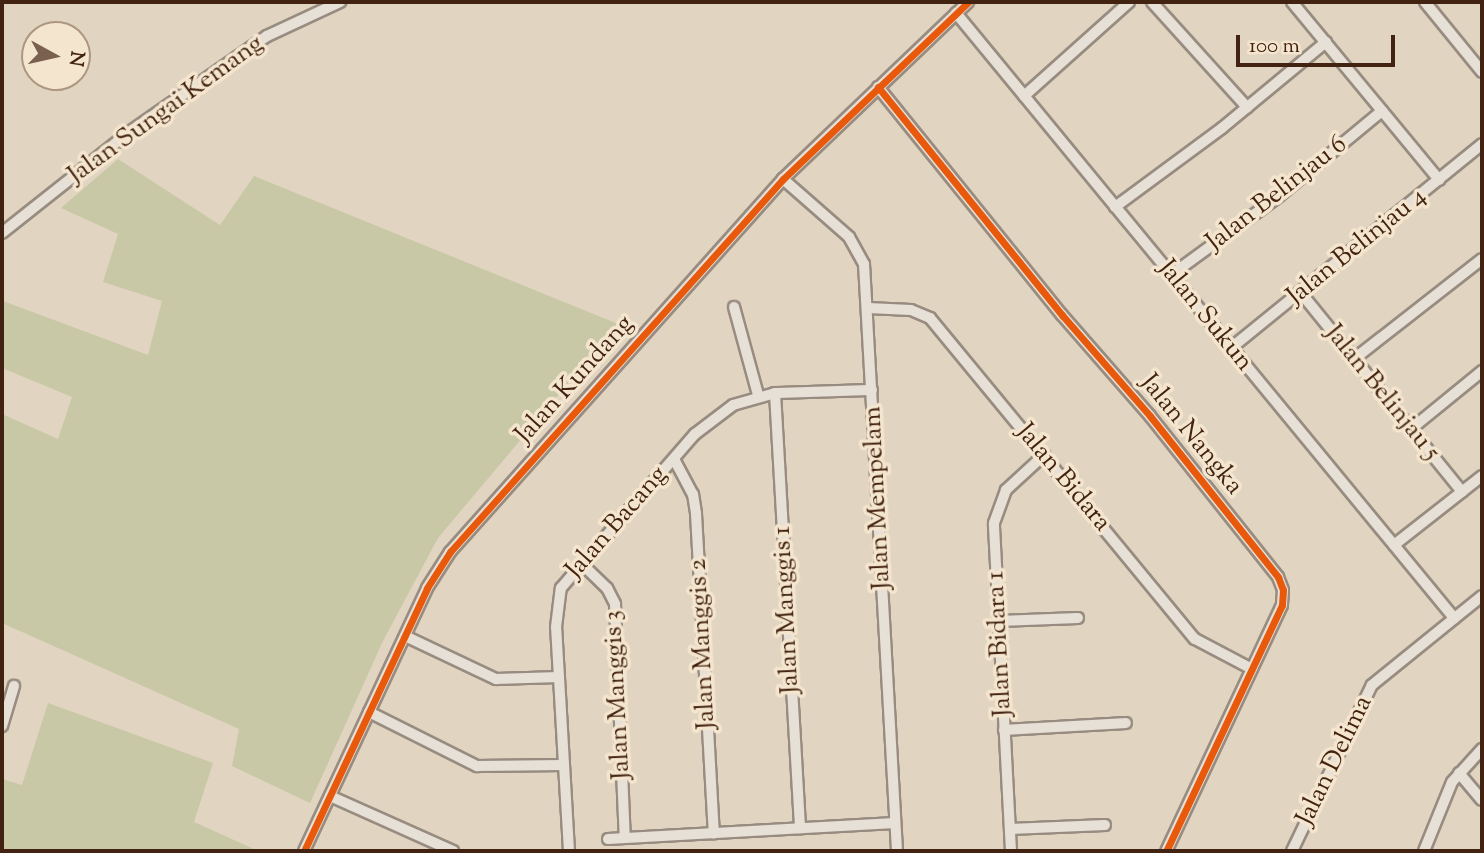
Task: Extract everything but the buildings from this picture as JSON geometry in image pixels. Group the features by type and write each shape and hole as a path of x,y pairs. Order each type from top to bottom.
{"street":[{"name":"Jalan Sungai Kemang","path":"2,233 128,133 267,36 340,2"},
{"name":"Jalan Kundang","path":"304,851 405,636 433,579 450,552 783,179 968,2"},
{"path":"1024,96 1129,2"},
{"path":"1152,2 1247,107"},
{"path":"1292,2 1439,180"},
{"path":"1425,2 1482,72"},
{"name":"Jalan Sukun","path":"956,13 1454,618"},
{"path":"1115,207 1247,107 1326,42"},
{"name":"Jalan Nangka","path":"878,87 1062,314 1150,416 1278,577 1283,590 1282,606 1166,851"},
{"name":"Jalan Belinjau 6","path":"1171,275 1278,197 1382,111"},
{"name":"Jalan Belinjau 4","path":"1231,348 1482,144"},
{"name":"Jalan Mempelam","path":"783,179 849,237 864,264 897,851"},
{"path":"1354,359 1482,259"},
{"name":"Jalan Belinjau 5","path":"1301,293 1462,492"},
{"path":"734,307 758,395"},
{"name":"Jalan Bidara","path":"868,309 911,310 930,318 1195,639 1252,670"},
{"path":"1411,429 1482,371"},
{"name":"Jalan Bacang","path":"569,851 556,626 561,588 695,434 733,405 758,395 775,393 872,390"},
{"name":"Jalan Manggis 1","path":"775,393 800,828"},
{"name":"Jalan Bidara 1","path":"1011,851 994,523 1006,490 1044,455"},
{"name":"Jalan Manggis 2","path":"674,459 692,494 696,514 714,833"},
{"path":"1394,545 1482,477"},
{"name":"Jalan Manggis 3","path":"582,564 607,588 615,604 625,838"},
{"name":"Jalan Delima","path":"1292,851 1372,685 1482,596"},
{"path":"999,621 1078,618"},
{"path":"405,636 496,679 559,677"},
{"path":"2,726 14,687"},
{"path":"369,712 477,766 564,765"},
{"path":"1004,730 1126,723"},
{"path":"1424,851 1447,793 1460,773 1482,749"},
{"path":"1460,773 1482,800"},
{"path":"330,796 453,851"},
{"path":"608,839 895,823"},
{"path":"1010,829 1104,825"}],"green space":[{"path":"118,159 220,225 254,176 618,324 438,538 383,641 310,803 232,766 239,729 2,623 2,414 58,439 72,397 2,368 3,301 148,355 162,301 103,282 118,234 61,208"},
{"path":"48,703 213,763 194,822 258,851 2,851 2,779 22,785"}],"cycle path":[{"path":"304,851 427,588 450,552 783,179 968,2"},
{"path":"878,87 1062,315 1150,416 1278,577 1283,590 1282,605 1166,851"}]}
